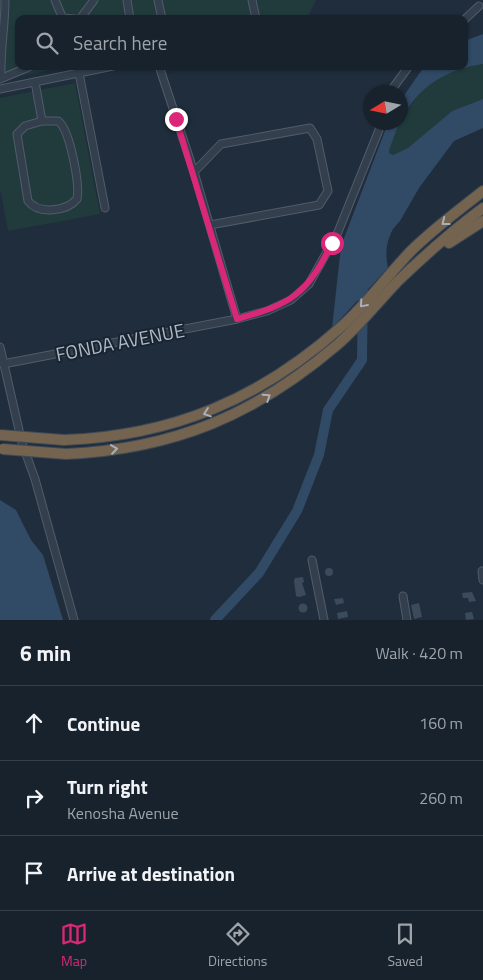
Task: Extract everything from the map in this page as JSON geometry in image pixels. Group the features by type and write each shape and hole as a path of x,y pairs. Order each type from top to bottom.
{"highway":[{"path":"0,434 64,440 96,439 137,432 211,412 240,398 288,369 322,342 349,319 428,235 483,192"},
{"path":"1,449 66,454 136,446 220,421 249,408 292,380 326,354 357,326 416,264 483,208"},
{"path":"416,264 483,221"}],"street":[{"path":"5,0 5,24 0,47 0,78 21,70"},
{"path":"55,0 62,15"},
{"path":"85,0 87,15"},
{"path":"83,15 94,0"},
{"path":"127,0 129,15"},
{"path":"158,0 161,15"},
{"path":"252,0 255,15"},
{"path":"468,16 479,6"},
{"path":"0,88 94,70"},
{"path":"160,70 194,172 237,319"},
{"path":"395,85 406,70"},
{"path":"79,73 105,208"},
{"path":"35,82 42,122"},
{"path":"42,122 58,122 66,129 78,188 77,199 74,202 50,209 36,208 28,201 18,141 20,129 42,122"},
{"path":"194,172 221,144 310,128 317,139 328,191 319,206 210,226"},
{"name":"FONDA AVENUE","path":"3,364 237,319 267,311 291,300 309,284 338,232 379,130"},
{"path":"0,347 22,443 35,479 74,620"},
{"path":"312,560 324,620"},
{"path":"482,571 483,580"},
{"path":"402,596 407,620"}],"green space":[{"path":"0,0 316,0 309,15 15,15 15,70 52,70 1,79"},
{"path":"483,64 483,99 452,111 408,148 393,155 389,153 391,140 396,130 408,130 408,109 424,89 444,75 459,70 468,70 468,67"},
{"path":"75,83 100,214 8,231 0,189 0,98"}],"water":[{"path":"483,34 483,64 468,67 468,40"},
{"path":"422,70 457,70 434,81 408,108 408,90"},
{"path":"483,99 483,128 454,141 419,188 400,221 393,229 387,248 388,268 332,328 341,246 385,130 396,130 389,150 389,153 393,155 408,148 452,111"},
{"path":"0,500 16,510 31,540 43,555 63,620 0,620"}],"building":[{"path":"329,568 333,572 329,576 325,572"},
{"path":"303,577 304,582 302,583 306,595 299,597 296,596 294,581 295,578"},
{"path":"472,592 476,601 469,602 468,598 463,598 462,593"},
{"path":"343,598 344,603 336,605 334,599"},
{"path":"419,603 422,617 414,619 411,605"},
{"path":"303,604 307,608 303,612 299,608"},
{"path":"347,611 348,617 338,619 337,613"},
{"path":"472,612 474,619 466,620 465,613"}],"waterway":[{"path":"215,620 259,573 297,511 319,455 328,410 362,360 363,282"}],"route":[{"path":"176,119 194,172 237,319 267,311 291,300 300,293 309,284 332,243"}]}
